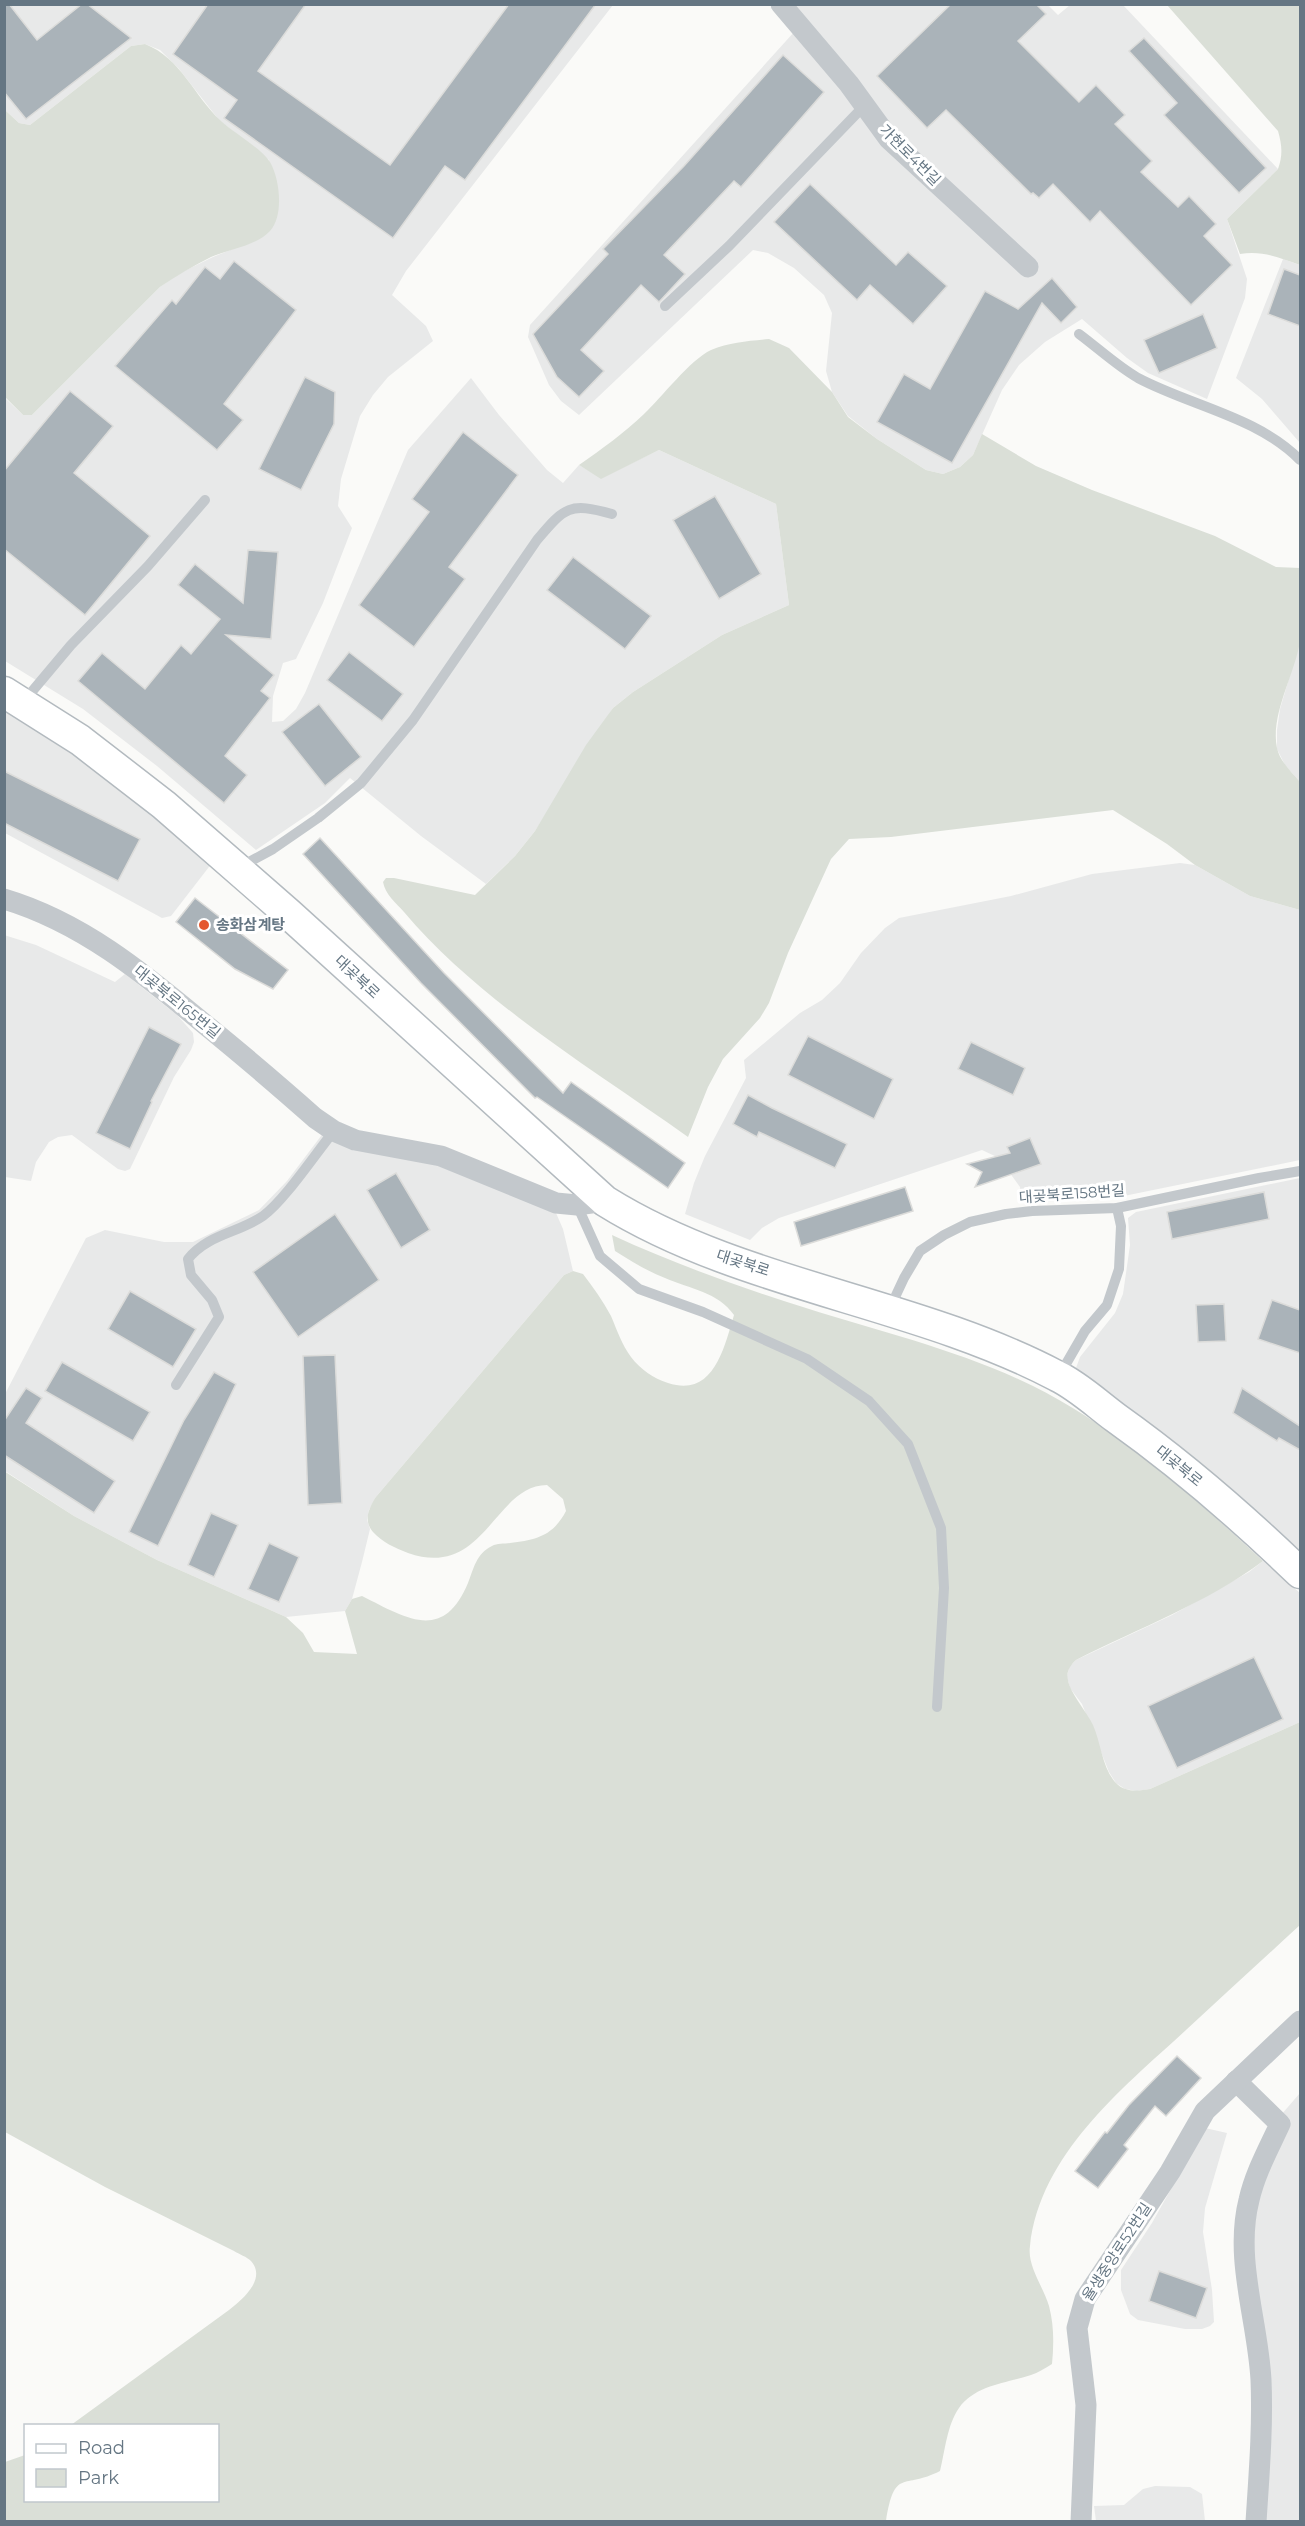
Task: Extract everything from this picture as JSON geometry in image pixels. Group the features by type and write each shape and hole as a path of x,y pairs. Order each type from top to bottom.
{"street":[{"name":"가현로4번길","path":"781,4 865,105 889,139 1028,267"},
{"name":"대곶북로","path":"13,698 80,740 164,805 237,868 591,1203 693,1247 970,1338 1059,1376 1174,1460 1300,1572"},
{"name":"대곶북로165번길","path":"4,899 63,921 111,950 165,991 315,1118 334,1131 363,1142 441,1156 531,1195 556,1203 591,1203"},
{"name":"율생중앙로52번길","path":"1080,2522 1086,2405 1077,2328 1080,2313 1092,2285 1145,2210 1205,2111 1300,2021"},
{"path":"1236,2081 1280,2124 1260,2166 1249,2200 1244,2232 1247,2279 1261,2379 1256,2522"}],"lane":[{"path":"665,306 729,246 865,105"},
{"path":"1079,334 1136,376 1181,398 1261,431 1300,460"},
{"path":"13,698 71,645 148,566 205,500"},
{"path":"237,868 273,849 318,818 361,783 413,720 537,540 556,518 571,507 588,507 612,514"},
{"path":"176,1385 219,1317 212,1300 191,1275 188,1259 198,1247 263,1216 282,1197 334,1131"},
{"name":"대곶북로158번길","path":"889,1311 904,1278 920,1251 970,1222 1032,1211 1117,1208 1300,1171"},
{"name":"대곶북로","path":"591,1203 600,1256 639,1289 703,1312 807,1359 869,1401 908,1444 941,1528 944,1588 937,1707"},
{"path":"1059,1376 1085,1331 1107,1305 1119,1269 1121,1226 1117,1208"}],"shaded area":[{"path":"1047,4 1058,15 1070,5 1123,5 1278,169 1227,219 1247,279 1245,298 1207,399 1148,373 1082,319 1045,342 1019,365 1002,390 973,455 960,467 943,474 926,470 877,439 848,416 832,392 826,371 832,313 824,295 794,268 768,253 753,250 579,415 561,401 549,385 528,337 530,325 804,21 790,5"},
{"path":"5,5 613,5 406,271 392,295 426,326 433,341 388,377 360,416 341,479 338,506 352,528 323,603 296,659 283,663 273,696 272,722 283,721 296,709 305,693 408,450 471,378 499,415 547,470 563,483 579,465 601,478 659,450 776,504 789,605 722,635 633,692 613,708 535,831 515,856 486,884 421,836 350,778 325,803 256,850 157,766 83,709 5,661 4,397 23,415 32,415 160,287 180,273 257,239 269,160 219,120 179,69 160,50 145,44 131,46 30,125 19,123 5,110"},
{"path":"1283,259 1300,265 1300,443 1262,399 1236,378"},
{"path":"1300,641 1300,782 1285,765 1277,749 1277,730 1280,709"},
{"path":"4,706 80,755 212,863 171,916 162,918 5,833"},
{"path":"1180,863 1195,865 1250,896 1300,910 1300,1160 1114,1198 1022,1203 1020,1187 999,1158 982,1150 779,1218 762,1228 750,1240 685,1214 705,1156 746,1078 744,1060 800,1013 822,1000 840,983 861,953 885,928 899,918 1011,896 1092,874"},
{"path":"4,935 36,945 115,982 125,974 177,1015 193,1033 194,1042 191,1050 174,1077 130,1169 125,1171 118,1169 72,1135 58,1137 49,1142 36,1162 31,1181 5,1177"},
{"path":"324,1132 415,1155 556,1213 563,1229 573,1271 564,1275 375,1498 369,1510 367,1520 370,1529 362,1562 352,1599 345,1611 286,1617 157,1560 74,1516 5,1471 4,1396 86,1238 105,1230 164,1242 193,1242 259,1210 287,1181"},
{"path":"1300,1178 1300,1554 1082,1376 1076,1368 1080,1357 1115,1313 1123,1294 1130,1245 1128,1218 1136,1212"},
{"path":"1263,1561 1300,1593 1300,1722 1150,1789 1137,1791 1125,1789 1116,1783 1109,1772 1082,1704 1070,1688 1067,1677 1069,1667 1076,1660 1172,1615 1249,1572"},
{"path":"1300,2093 1300,2521 1263,2522 1251,2223 1281,2115"},
{"path":"1205,2128 1227,2133 1205,2208 1203,2232 1212,2290 1214,2322 1202,2329 1185,2329 1138,2320 1130,2314 1121,2290 1121,2270 1152,2223"},
{"path":"1155,2486 1190,2487 1202,2494 1205,2521 1096,2521 1094,2506 1124,2505 1143,2489"}],"green space":[{"path":"1167,5 1300,5 1300,265 1263,254 1240,254 1227,219 1278,169 1281,150 1278,131"},
{"path":"145,44 168,58 211,111 270,162 278,187 277,216 270,231 264,236 242,247 211,257 160,287 32,415 23,415 5,397 5,110 19,123 30,125 131,46"},
{"path":"769,339 789,348 832,392 848,417 877,439 926,470 943,474 960,467 973,455 982,434 1036,466 1092,490 1215,536 1276,567 1300,568 1302,614 1300,641 1280,708 1276,735 1281,758 1300,782 1300,910 1250,896 1195,865 1167,844 1113,810 891,837 849,839 831,859 788,953 769,1003 760,1018 723,1059 708,1087 688,1137 576,1060 467,976 394,902 383,882 386,878 394,878 475,895 515,856 535,831 586,745 613,708 633,692 722,635 789,605 776,504 659,450 601,479 579,465 636,421 685,370 703,355 725,345"},
{"path":"612,1235 659,1256 732,1283 950,1352 1033,1386 1095,1422 1154,1465 1263,1561 1219,1590 1076,1660 1069,1669 1068,1677 1072,1691 1093,1725 1104,1762 1111,1776 1119,1786 1127,1790 1150,1789 1300,1722 1300,1925 1136,2075 1088,2125 1067,2153 1050,2182 1037,2213 1030,2246 1033,2268 1051,2313 1052,2364 1034,2374 982,2390 966,2400 952,2422 940,2471 897,2486 889,2504 886,2521 5,2521 5,2462 24,2455 24,2502 219,2502 219,2424 72,2424 234,2306 251,2288 256,2275 251,2261 245,2257 105,2187 5,2132 4,1471 74,1516 157,1560 286,1617 303,1633 314,1652 357,1654 345,1611 352,1599 362,1596 408,1617 422,1620 435,1619 447,1613 458,1602 482,1553 496,1544 528,1540 543,1535 555,1526 566,1511 563,1499 547,1485 529,1489 514,1499 472,1543 455,1554 434,1558 408,1553 389,1544 373,1532 368,1523 369,1510 375,1498 564,1275 573,1271 583,1274 608,1310 631,1357 652,1376 683,1386 696,1383 706,1377 714,1367 726,1342 734,1315 712,1296 652,1272 615,1251"}],"building":[{"path":"4,4 9,4 37,40 82,4 87,4 131,38 26,119 4,92"},
{"path":"208,4 306,4 258,71 390,165 509,4 596,4 465,180 445,166 393,238 224,118 237,100 173,54"},
{"path":"951,4 1036,4 1046,14 1018,41 1079,102 1096,85 1125,115 1115,124 1152,161 1141,172 1178,207 1189,196 1216,224 1204,236 1232,265 1191,305 1100,211 1090,222 1053,184 1039,198 1031,194 946,110 927,128 877,76"},
{"path":"1144,38 1266,168 1239,193 1164,115 1177,103 1129,51"},
{"path":"783,55 824,92 741,187 734,181 664,255 685,274 659,302 641,285 581,350 604,371 579,397 557,377 533,334 608,254 603,249 684,166"},
{"path":"810,184 896,265 908,252 947,286 913,324 870,285 857,300 774,222"},
{"path":"234,261 296,310 224,404 243,420 217,450 115,366 172,300 176,304 205,267 220,279"},
{"path":"1284,269 1300,275 1300,326 1268,314"},
{"path":"1052,278 1077,307 1061,323 1042,303 952,463 877,422 904,374 930,389 985,291 1018,309"},
{"path":"1203,314 1217,348 1159,373 1144,340"},
{"path":"305,377 335,392 334,424 301,490 259,469"},
{"path":"70,391 113,426 74,473 150,536 85,615 4,549 4,471"},
{"path":"463,432 518,475 449,567 465,579 414,647 359,605 429,512 412,499"},
{"path":"715,496 761,574 719,599 673,520"},
{"path":"248,550 278,552 271,639 226,635 274,675 261,691 270,698 225,756 247,775 224,803 78,681 102,653 145,689 181,645 191,654 220,619 178,585 195,564 243,603"},
{"path":"573,557 651,616 625,649 547,590"},
{"path":"349,652 403,694 382,721 327,680"},
{"path":"319,704 361,757 325,786 282,732"},
{"path":"4,771 140,839 118,881 4,823"},
{"path":"320,838 444,973 563,1093 571,1082 685,1163 668,1188 537,1097 535,1098 421,983 303,854"},
{"path":"195,898 288,970 273,989 235,969 176,922"},
{"path":"149,1027 181,1044 151,1101 130,1149 96,1133"},
{"path":"808,1036 893,1079 874,1119 788,1075"},
{"path":"971,1042 1025,1068 1013,1095 958,1069"},
{"path":"748,1095 847,1144 835,1168 759,1132 757,1137 733,1124"},
{"path":"1030,1138 1041,1164 975,1187 982,1172 967,1164 1010,1153 1007,1147"},
{"path":"396,1173 430,1230 401,1248 367,1190"},
{"path":"905,1187 913,1211 801,1246 794,1222"},
{"path":"1264,1192 1269,1219 1172,1239 1167,1212"},
{"path":"335,1214 379,1280 298,1337 253,1272"},
{"path":"130,1291 196,1329 173,1367 108,1329"},
{"path":"1272,1300 1300,1310 1300,1353 1258,1339"},
{"path":"1224,1304 1226,1341 1198,1342 1196,1305"},
{"path":"335,1355 342,1503 308,1505 303,1356"},
{"path":"62,1362 150,1412 133,1441 45,1391"},
{"path":"214,1372 236,1384 158,1546 129,1532 184,1420"},
{"path":"26,1388 42,1398 26,1423 115,1481 94,1513 4,1455 4,1421"},
{"path":"1242,1388 1300,1426 1300,1450 1279,1438 1277,1441 1233,1413"},
{"path":"211,1513 238,1525 214,1577 188,1565"},
{"path":"269,1543 299,1557 279,1602 248,1589"},
{"path":"1254,1657 1283,1719 1177,1768 1148,1706"},
{"path":"1177,2056 1201,2078 1166,2116 1155,2106 1124,2145 1128,2149 1098,2188 1075,2171 1105,2132 1107,2133 1129,2105"},
{"path":"1159,2271 1207,2288 1196,2318 1149,2301"}],"place":[{"name":"송화삼계탕","path":"204,925"}]}
